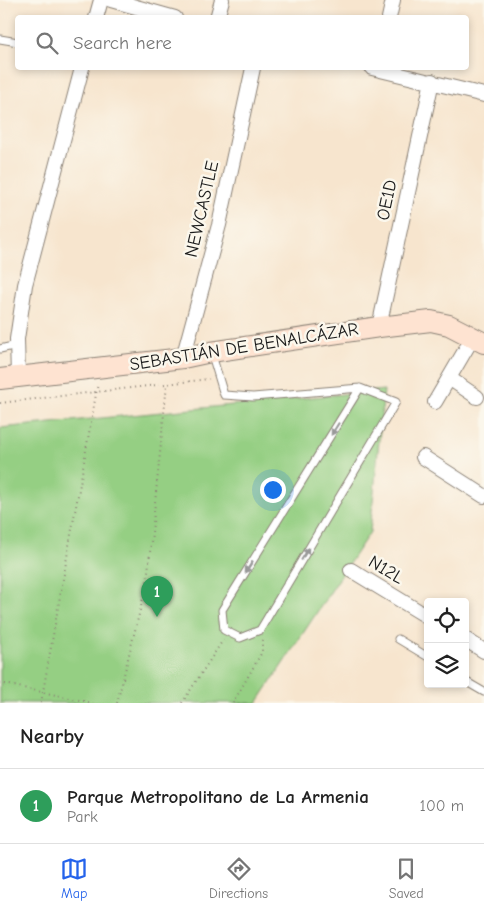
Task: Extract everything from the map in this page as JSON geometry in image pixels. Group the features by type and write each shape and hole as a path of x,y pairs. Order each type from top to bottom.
{"main road":[{"name":"SEBASTIÁN DE BENALCÁZAR","path":"9,378 183,358 379,327 431,321 449,325 478,340"}],"street":[{"path":"97,15 102,0"},
{"path":"111,0 164,15"},
{"path":"218,15 222,0"},
{"path":"390,15 393,0"},
{"path":"9,378 17,345 25,285 81,70"},
{"name":"NEWCASTLE","path":"183,358 220,225 253,70"},
{"path":"383,70 484,94"},
{"name":"OE1D","path":"379,327 432,81"},
{"path":"435,402 449,378 478,340"},
{"path":"449,378 477,397"},
{"path":"423,457 484,496"},
{"name":"N12L","path":"351,570 424,615"},
{"path":"469,642 484,651"}],"lane":[{"path":"0,39 15,42"},
{"path":"0,349 17,345"},
{"path":"212,352 224,395 253,398 360,388 396,402 260,630 240,638 224,630 222,610 360,388"},
{"path":"398,639 424,655"},
{"path":"469,683 484,692"}],"path":[{"path":"41,703 101,368"},
{"path":"0,403 219,378"},
{"path":"117,703 147,582 167,384"},
{"path":"233,703 262,652 263,642 260,630"},
{"path":"182,703 228,632"},
{"path":"0,683 93,703"}],"green space":[{"path":"384,390 370,532 257,703 0,703 0,428"}],"place":[{"name":"Parque Metropolitano de La Armenia","path":"157,617"}]}
